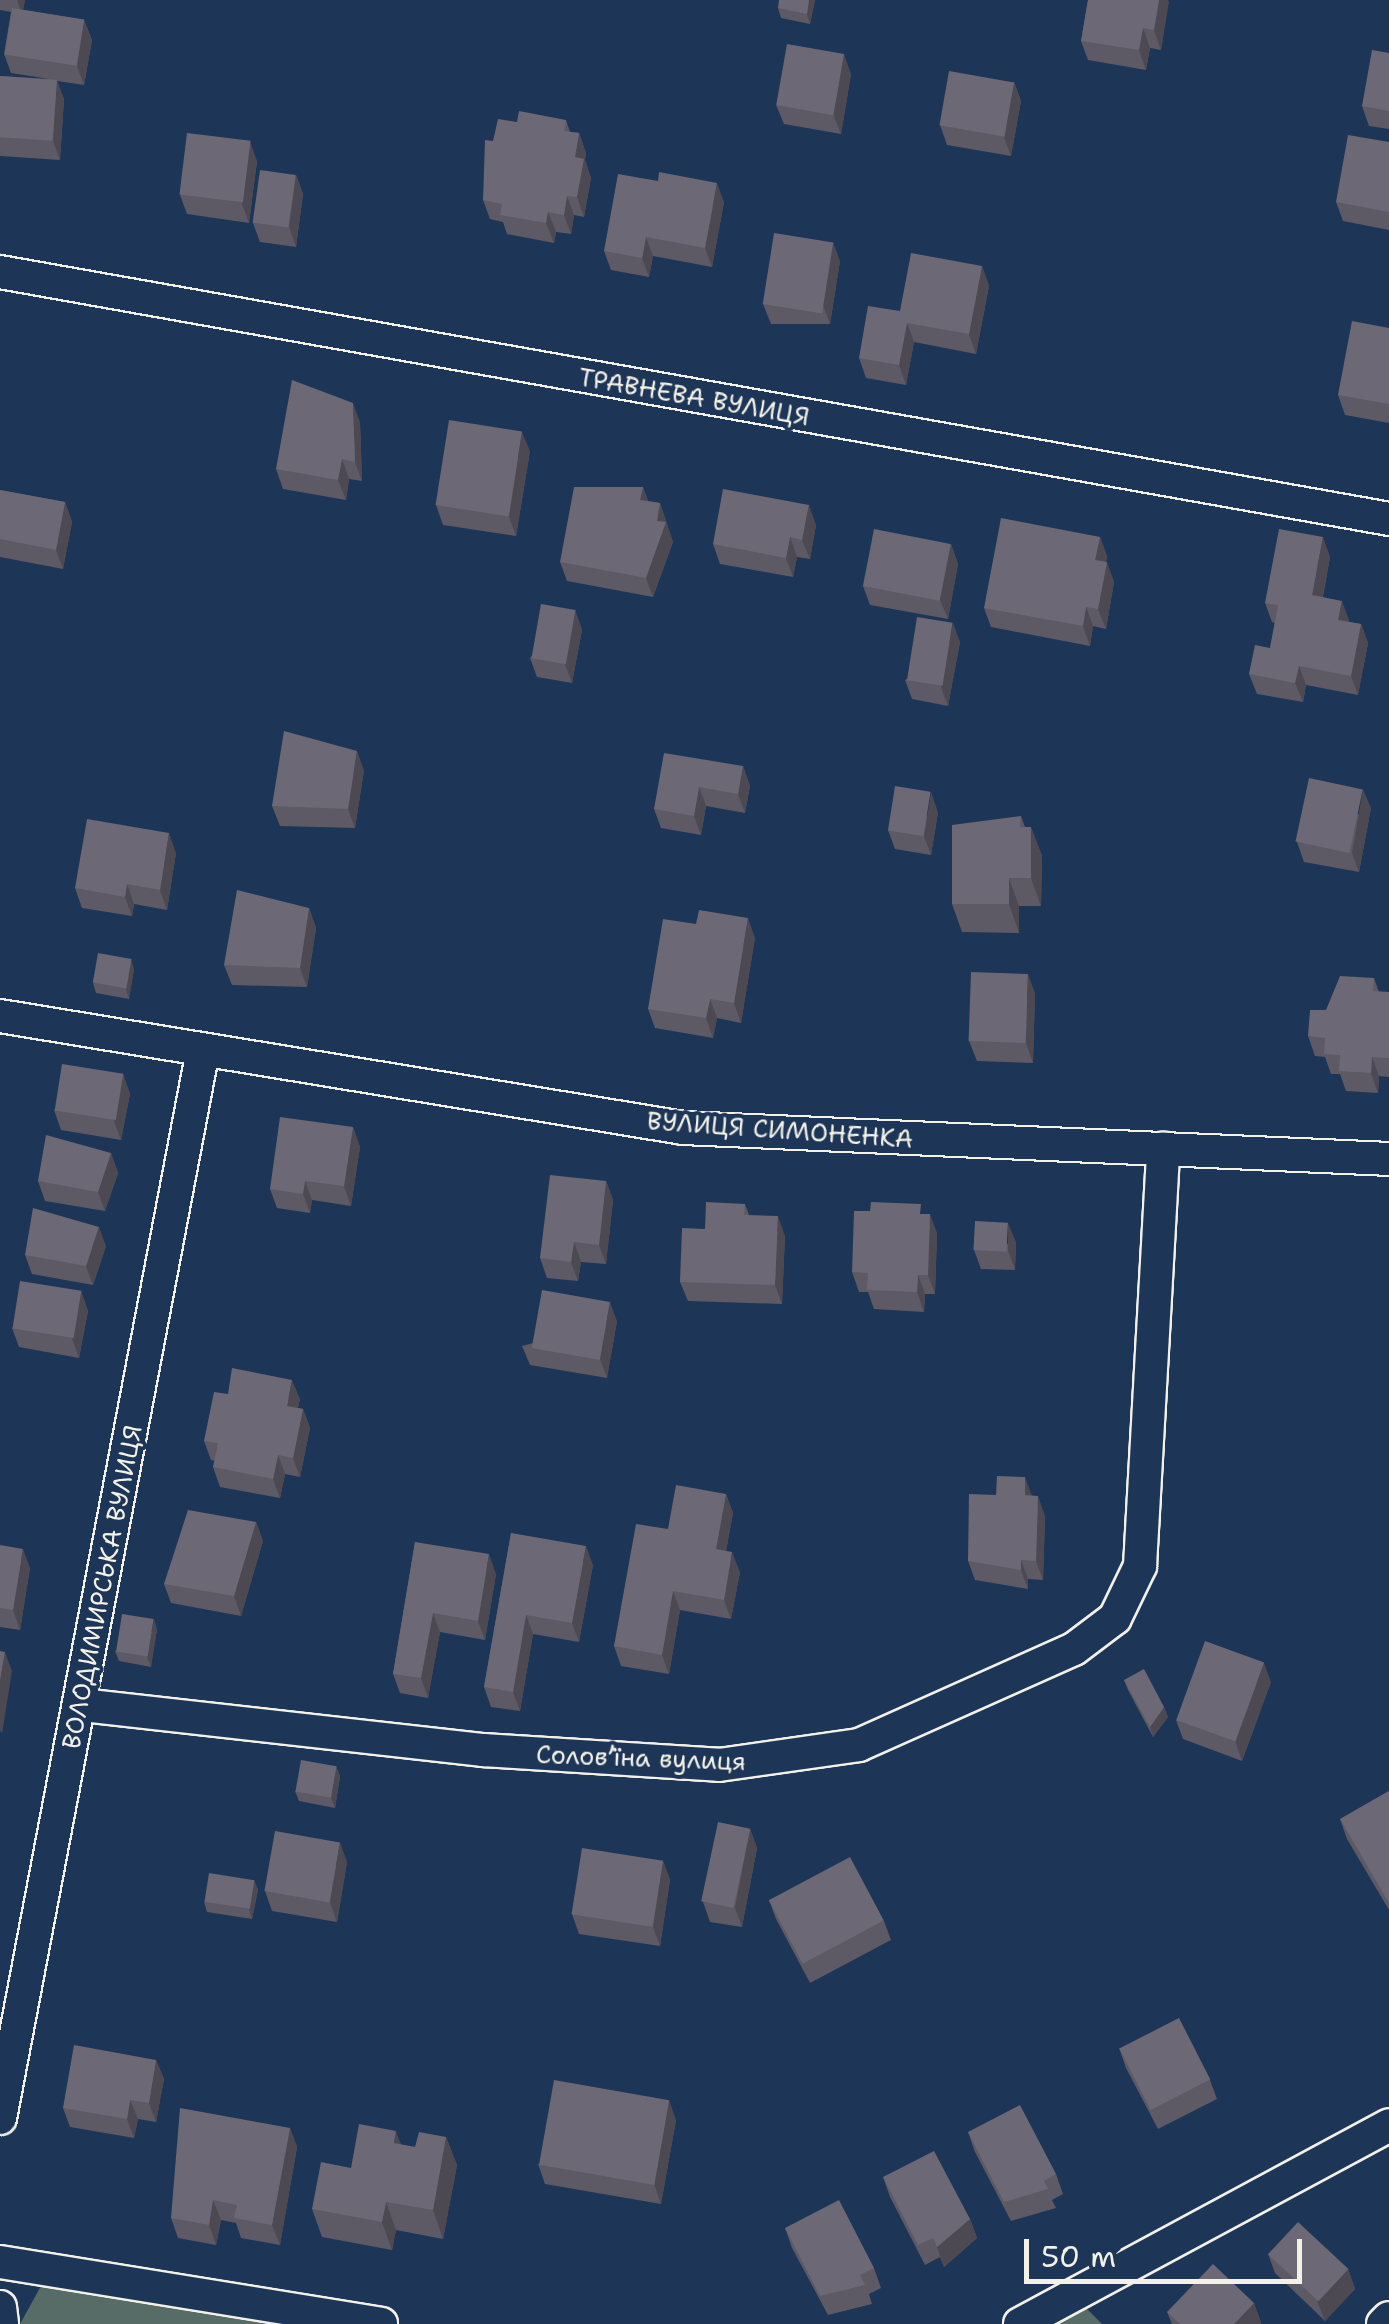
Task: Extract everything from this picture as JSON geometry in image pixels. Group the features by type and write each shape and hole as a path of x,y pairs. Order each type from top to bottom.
{"street":[{"name":"ТРАВНЕВА ВУЛИЦЯ","path":"0,272 1389,519"},
{"name":"ВУЛИЦЯ СИМОНЕНКА","path":"0,1016 202,1054 683,1128 1389,1158"},
{"name":"ВОЛОДИМИРСЬКА ВУЛИЦЯ","path":"0,2118 202,1054"},
{"name":"Соловʼїна вулиця","path":"80,1706 483,1750 719,1765 860,1746 1074,1649 1116,1618 1140,1566 1162,1149"},
{"path":"1020,2324 1389,2124"},
{"path":"0,2262 381,2324"},
{"path":"0,2307 2,2324"},
{"path":"1383,2324 1389,2318"}],"green space":[{"path":"69,2283 299,2324 20,2324 41,2286"},
{"path":"1085,2307 1102,2324 1056,2324"}],"building":[{"path":"779,0 809,0 807,14 778,8"},
{"path":"1088,0 1159,0 1154,30 1143,28 1139,50 1081,41"},
{"path":"12,8 84,19 77,66 5,54"},
{"path":"787,44 844,54 833,115 776,105"},
{"path":"1372,50 1389,53 1389,111 1362,106"},
{"path":"949,71 1014,82 1004,137 939,125"},
{"path":"0,76 57,80 53,141 0,137"},
{"path":"519,111 566,120 564,131 579,133 575,157 584,159 577,197 567,196 564,215 548,212 546,223 500,215 502,204 483,200 485,140 493,141 498,119 517,122"},
{"path":"187,133 251,141 243,202 179,195"},
{"path":"1348,135 1389,142 1389,212 1336,202"},
{"path":"260,170 296,175 288,227 253,222"},
{"path":"659,172 717,183 705,248 646,237 642,258 604,251 618,174 658,181"},
{"path":"774,233 833,242 822,313 763,304"},
{"path":"911,253 982,266 969,334 907,323 899,365 859,358 868,306 900,311"},
{"path":"1352,321 1389,328 1389,404 1338,395"},
{"path":"292,380 353,403 355,462 342,459 338,480 276,469"},
{"path":"449,420 522,432 509,517 436,505"},
{"path":"574,487 643,487 640,500 660,503 657,521 666,522 646,578 560,562"},
{"path":"723,489 809,505 802,540 790,537 786,558 713,544"},
{"path":"0,490 65,502 56,550 0,539"},
{"path":"1001,518 1100,537 1095,560 1107,562 1098,609 1086,607 1083,626 984,608"},
{"path":"874,529 951,544 939,601 863,586"},
{"path":"1279,529 1323,537 1312,595 1342,601 1338,620 1361,624 1351,676 1299,666 1295,683 1249,674 1255,645 1270,648 1278,605 1265,603"},
{"path":"541,604 575,610 566,664 531,658"},
{"path":"917,617 953,623 943,686 907,680"},
{"path":"284,731 357,751 348,809 272,806"},
{"path":"664,753 743,766 738,794 699,787 694,816 654,809"},
{"path":"1309,778 1363,789 1349,853 1295,842"},
{"path":"895,786 931,792 924,836 888,830"},
{"path":"1021,816 1020,827 1031,827 1031,878 1009,878 1009,904 952,904 952,825"},
{"path":"87,819 169,833 160,890 127,884 125,897 75,888"},
{"path":"237,890 309,908 300,968 224,965"},
{"path":"699,910 748,918 734,1003 710,999 706,1018 648,1009 663,919 696,924"},
{"path":"98,953 131,959 126,988 93,983"},
{"path":"971,972 1028,974 1026,1043 969,1041"},
{"path":"1340,976 1374,978 1373,991 1389,992 1389,1058 1372,1057 1371,1073 1339,1071 1340,1055 1324,1054 1325,1038 1308,1036 1310,1010 1326,1010"},
{"path":"62,1064 123,1074 116,1120 55,1110"},
{"path":"280,1117 353,1127 344,1186 305,1181 303,1194 270,1189"},
{"path":"46,1135 111,1153 98,1192 38,1181"},
{"path":"550,1175 606,1181 599,1245 574,1242 571,1262 540,1258"},
{"path":"706,1202 745,1204 744,1215 778,1216 775,1285 680,1282 682,1228 705,1229"},
{"path":"871,1202 921,1204 920,1214 930,1214 928,1275 918,1275 917,1292 867,1290 868,1273 852,1272 854,1211 870,1211"},
{"path":"33,1208 99,1227 86,1266 25,1255"},
{"path":"975,1221 1008,1223 1006,1252 973,1250"},
{"path":"20,1281 81,1291 74,1338 12,1328"},
{"path":"542,1290 610,1302 600,1360 532,1348"},
{"path":"232,1368 292,1380 287,1406 303,1409 293,1458 278,1455 273,1479 213,1467 218,1443 204,1441 214,1392 228,1394"},
{"path":"997,1476 1025,1477 1025,1495 1038,1496 1036,1561 1021,1560 1021,1570 968,1561 969,1494 996,1495"},
{"path":"676,1485 726,1494 716,1549 732,1552 724,1600 673,1591 662,1655 614,1646 636,1524 668,1529"},
{"path":"188,1510 256,1522 234,1596 164,1584"},
{"path":"511,1533 586,1546 572,1623 526,1615 513,1692 484,1687"},
{"path":"415,1542 489,1554 478,1621 433,1613 421,1678 393,1674"},
{"path":"0,1545 23,1549 13,1610 0,1608"},
{"path":"122,1614 154,1619 148,1657 116,1652"},
{"path":"1205,1641 1264,1663 1235,1741 1176,1720"},
{"path":"0,1651 5,1652 0,1681"},
{"path":"1144,1669 1164,1707 1150,1727 1124,1680"},
{"path":"301,1760 336,1766 331,1798 295,1792"},
{"path":"1389,1791 1389,1903 1340,1819"},
{"path":"718,1822 750,1829 733,1908 701,1901"},
{"path":"275,1831 340,1842 329,1903 264,1891"},
{"path":"582,1848 663,1861 653,1927 572,1914"},
{"path":"850,1857 884,1921 803,1964 769,1900"},
{"path":"209,1873 254,1880 250,1909 204,1902"},
{"path":"1179,2018 1210,2079 1151,2110 1119,2048"},
{"path":"74,2045 156,2060 149,2103 130,2100 127,2119 63,2108"},
{"path":"554,2080 669,2100 654,2185 539,2165"},
{"path":"1020,2105 1056,2174 1044,2181 1048,2189 1004,2202 968,2132"},
{"path":"180,2108 290,2128 272,2225 234,2218 237,2205 213,2200 209,2225 171,2218"},
{"path":"359,2124 396,2131 394,2143 415,2147 419,2132 446,2137 433,2210 386,2202 382,2222 312,2209 321,2162 351,2168"},
{"path":"934,2151 970,2219 937,2247 933,2238 918,2245 883,2177"},
{"path":"839,2200 874,2268 860,2275 865,2285 820,2296 785,2228"},
{"path":"1298,2222 1348,2269 1318,2301 1268,2254"},
{"path":"1213,2264 1254,2303 1234,2324 1180,2324 1167,2312"}]}
